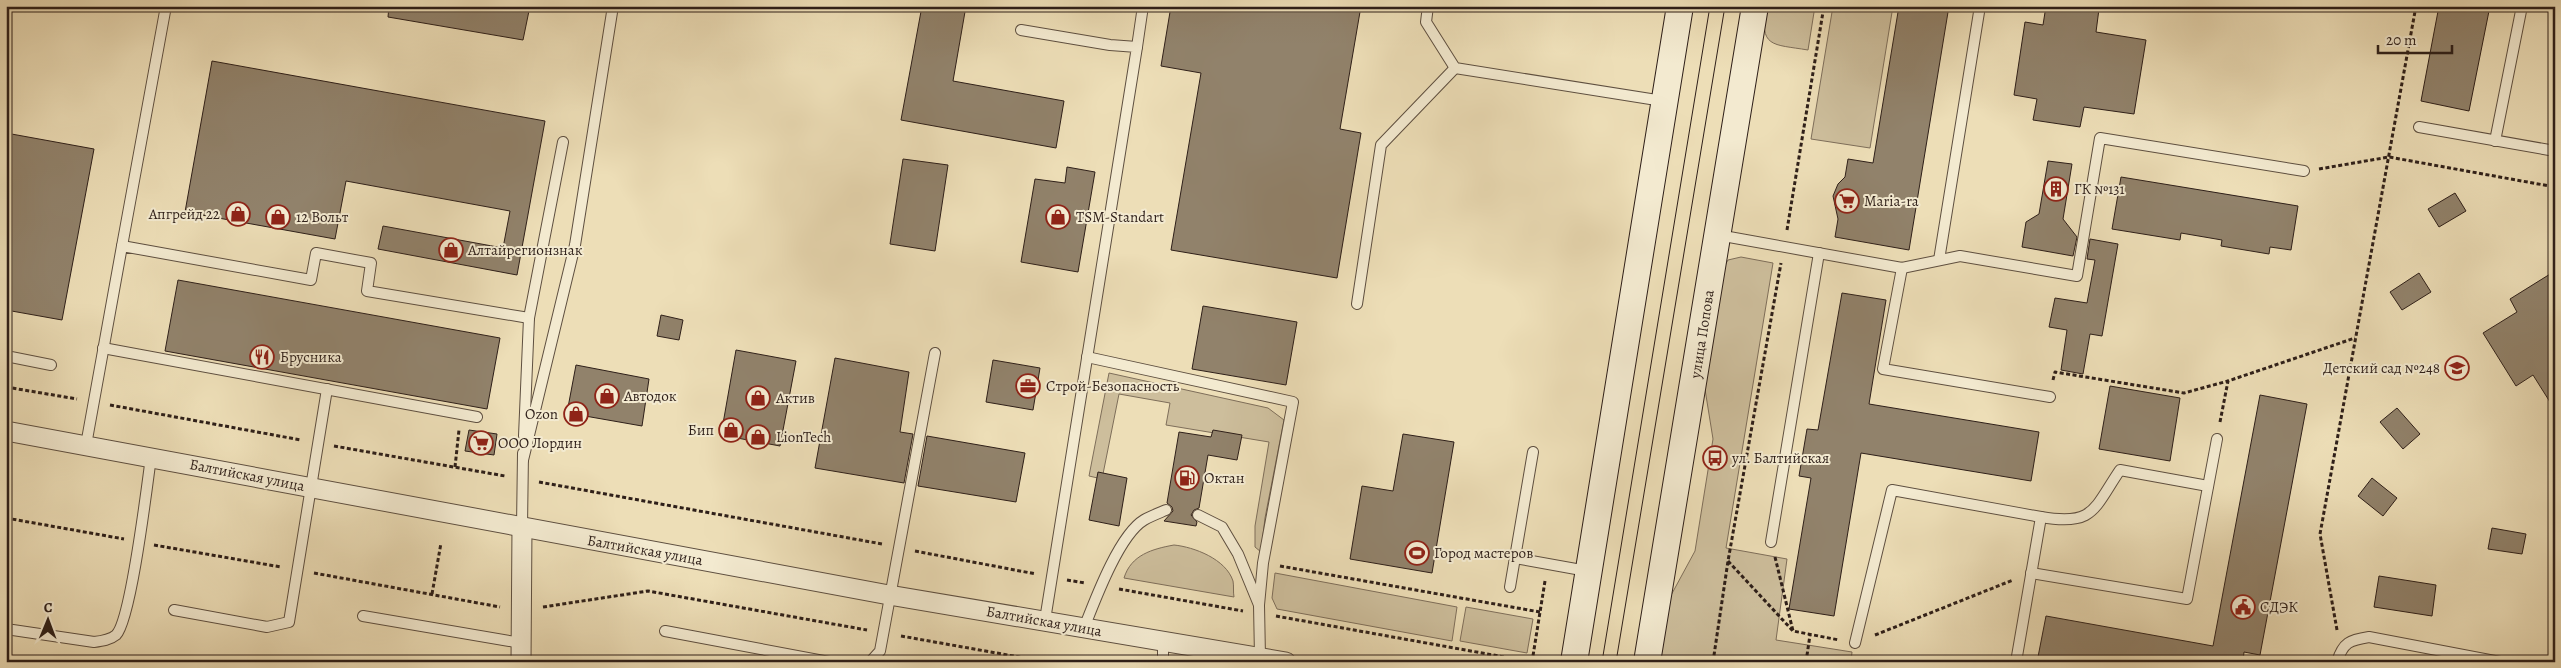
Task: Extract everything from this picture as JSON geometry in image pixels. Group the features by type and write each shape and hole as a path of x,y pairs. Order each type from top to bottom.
{"main road":[{"path":"1574,662 1680,6"},
{"name":"улица Попова","path":"1648,662 1755,6"}],"street":[{"name":"Балтийская улица","path":"6,431 889,595 1286,662"},
{"path":"521,652 522,527"}],"lane":[{"path":"86,445 166,6"},
{"path":"523,460 575,245 613,6"},
{"path":"1045,620 1143,6"},
{"path":"1428,6 1426,22 1455,68 1664,101"},
{"path":"1938,260 1980,6"},
{"path":"2495,141 2522,6"},
{"path":"1021,30 1110,45 1137,47"},
{"path":"1356,304 1381,145 1455,68"},
{"path":"2419,127 2555,151"},
{"path":"1718,235 1902,268 1960,256 2077,276 2100,138 2304,171"},
{"path":"522,527 522,479 529,318 563,142"},
{"path":"122,246 312,280 316,253 371,263 366,291 529,318"},
{"path":"1771,542 1818,253"},
{"path":"1902,268 1883,368 2050,397"},
{"path":"103,348 477,417"},
{"path":"870,662 880,651 935,353"},
{"path":"6,356 51,365"},
{"path":"1087,357 1293,402 1263,563 1259,609 1260,657"},
{"path":"174,610 267,627 289,622 309,487 327,389"},
{"path":"2031,573 2187,599 2217,439"},
{"path":"1510,587 1534,452"},
{"path":"6,629 94,642 109,640 116,634 127,607 152,457"},
{"path":"1855,643 1892,490 2066,521 2084,518 2094,509 2120,470 2208,486"},
{"path":"1084,628 1101,586 1130,533 1144,520 1166,510"},
{"path":"1198,515 1222,527 1238,554 1259,609"},
{"path":"2016,662 2041,517"},
{"path":"1515,558 1588,571"},
{"path":"363,616 521,652"},
{"path":"665,631 829,662"},
{"path":"2337,662 2341,649 2353,639 2369,637 2500,662"},
{"path":"1163,641 1163,662"}],"path":[{"path":"1733,662 1713,660 1728,561 1784,247 1824,6"},
{"path":"2341,649 2320,534 2416,6"},
{"path":"2304,171 2389,157 2555,187"},
{"path":"2050,397 2055,372 2184,393 2228,382 2356,338"},
{"path":"2217,439 2228,382"},
{"path":"6,387 522,479 1101,586 1259,609 1532,662 1548,564"},
{"path":"455,467 461,414"},
{"path":"6,518 521,610 648,591 1047,662"},
{"path":"1771,542 1793,632"},
{"path":"432,594 441,543"},
{"path":"1728,561 1793,632 1855,643 2031,573"},
{"path":"1263,563 1540,612"},
{"path":"1806,662 1810,635"}],"shaded area":[{"path":"1766,6 1815,6 1808,50 1777,45 1771,42 1765,30"},
{"path":"1833,6 1893,6 1870,148 1811,139"},
{"path":"1741,257 1773,263 1726,548 1787,559 1776,640 1852,652 1851,662 1659,662 1669,599 1695,551 1713,439 1704,383 1720,274 1728,260"},
{"path":"1109,373 1268,408 1284,420 1265,518 1261,552 1255,547 1255,526 1269,442 1166,425 1170,403 1119,394 1102,479 1089,476"},
{"path":"1174,545 1200,551 1224,566 1233,581 1234,597 1124,578 1127,570 1143,554"},
{"path":"1275,573 1457,607 1452,641 1277,609 1272,598"},
{"path":"1466,607 1533,619 1527,653 1460,641"}],"building":[{"path":"389,6 530,6 523,40 388,17"},
{"path":"922,6 966,6 953,81 1064,101 1056,148 901,120"},
{"path":"1171,6 1361,6 1340,129 1361,133 1337,278 1171,250 1201,73 1161,66"},
{"path":"1899,6 1949,6 1909,250 1835,237 1838,219 1833,196 1838,184 1845,177 1848,159 1873,163"},
{"path":"2046,6 2080,6 2099,9 2096,32 2146,40 2134,114 2084,107 2080,127 2033,120 2037,99 2014,95 2025,22 2043,25"},
{"path":"2439,6 2490,6 2469,111 2421,101"},
{"path":"212,61 545,121 517,275 378,249 383,226 503,248 510,211 346,181 335,239 185,212"},
{"path":"6,133 94,149 62,320 6,310"},
{"path":"903,159 948,165 935,251 890,244"},
{"name":"ГК №131","path":"2048,161 2072,164 2063,219 2077,237 2073,256 2022,247 2026,222 2039,214"},
{"path":"1067,167 1095,172 1078,272 1021,262 1035,179 1065,183"},
{"path":"2121,177 2298,206 2291,250 2270,247 2269,254 2221,246 2222,240 2181,233 2180,240 2112,229"},
{"path":"2455,193 2466,211 2439,227 2428,209"},
{"path":"2090,239 2118,244 2102,336 2090,334 2083,374 2061,370 2067,330 2049,327 2055,298 2087,303 2095,260 2087,259"},
{"path":"2555,271 2555,410 2533,375 2516,386 2483,333 2517,312 2510,299"},
{"path":"2419,273 2431,292 2402,310 2390,292"},
{"path":"178,280 500,338 487,409 165,351"},
{"path":"1842,293 1886,300 1869,404 2039,432 2031,481 1861,453 1834,616 1789,609 1811,478 1799,476 1807,429 1818,430"},
{"path":"1203,306 1297,322 1286,385 1192,369"},
{"path":"661,315 683,320 679,340 657,336"},
{"name":"Актив","path":"736,350 796,361 780,446 721,435"},
{"path":"835,358 909,372 900,432 913,434 904,483 815,468"},
{"path":"993,360 1040,368 1033,410 986,402"},
{"path":"576,365 649,379 642,426 585,416 584,421 566,418"},
{"path":"2110,386 2180,398 2170,461 2099,449"},
{"path":"2260,395 2307,404 2260,655 2244,652 2243,662 2037,662 2046,616 2213,646"},
{"path":"2397,408 2420,434 2403,449 2380,422"},
{"name":"ООО Лордин","path":"469,430 497,434 494,455 465,451"},
{"path":"1213,430 1242,435 1237,460 1208,455 1199,508 1194,510 1191,515 1197,522 1196,526 1164,521 1173,511 1172,507 1167,503 1179,432 1211,437"},
{"path":"1403,434 1454,442 1432,573 1350,559 1362,486 1393,491"},
{"path":"927,436 1025,453 1016,502 918,486"},
{"path":"1098,472 1127,478 1119,526 1089,520"},
{"path":"2372,478 2397,498 2383,516 2358,496"},
{"path":"2492,528 2526,534 2522,554 2488,549"},
{"path":"2379,576 2436,585 2432,616 2374,607"}],"tram line":[{"path":"1602,662 1710,6"},
{"path":"1616,662 1725,6"}],"place":[{"name":"ГК №131","path":"2056,189"},
{"name":"Maria-ra","path":"1847,201"},
{"name":"Апгрейд 22","path":"238,214"},
{"name":"12 Вольт","path":"278,217"},
{"name":"TSM-Standart","path":"1058,217"},
{"name":"Алтайрегионзнак","path":"451,250"},
{"name":"Брусника","path":"262,357"},
{"name":"Детский сад №248","path":"2457,368"},
{"name":"Строй-Безопасность","path":"1028,386"},
{"name":"Автодок","path":"607,396"},
{"name":"Актив","path":"758,398"},
{"name":"Ozon","path":"576,414"},
{"name":"Бип","path":"731,430"},
{"name":"LionTech","path":"758,437"},
{"name":"ООО Лордин","path":"481,443"},
{"name":"ул. Балтийская","path":"1715,458"},
{"name":"Октан","path":"1187,478"},
{"name":"Город мастеров","path":"1417,553"},
{"name":"СДЭК","path":"2243,607"}]}
